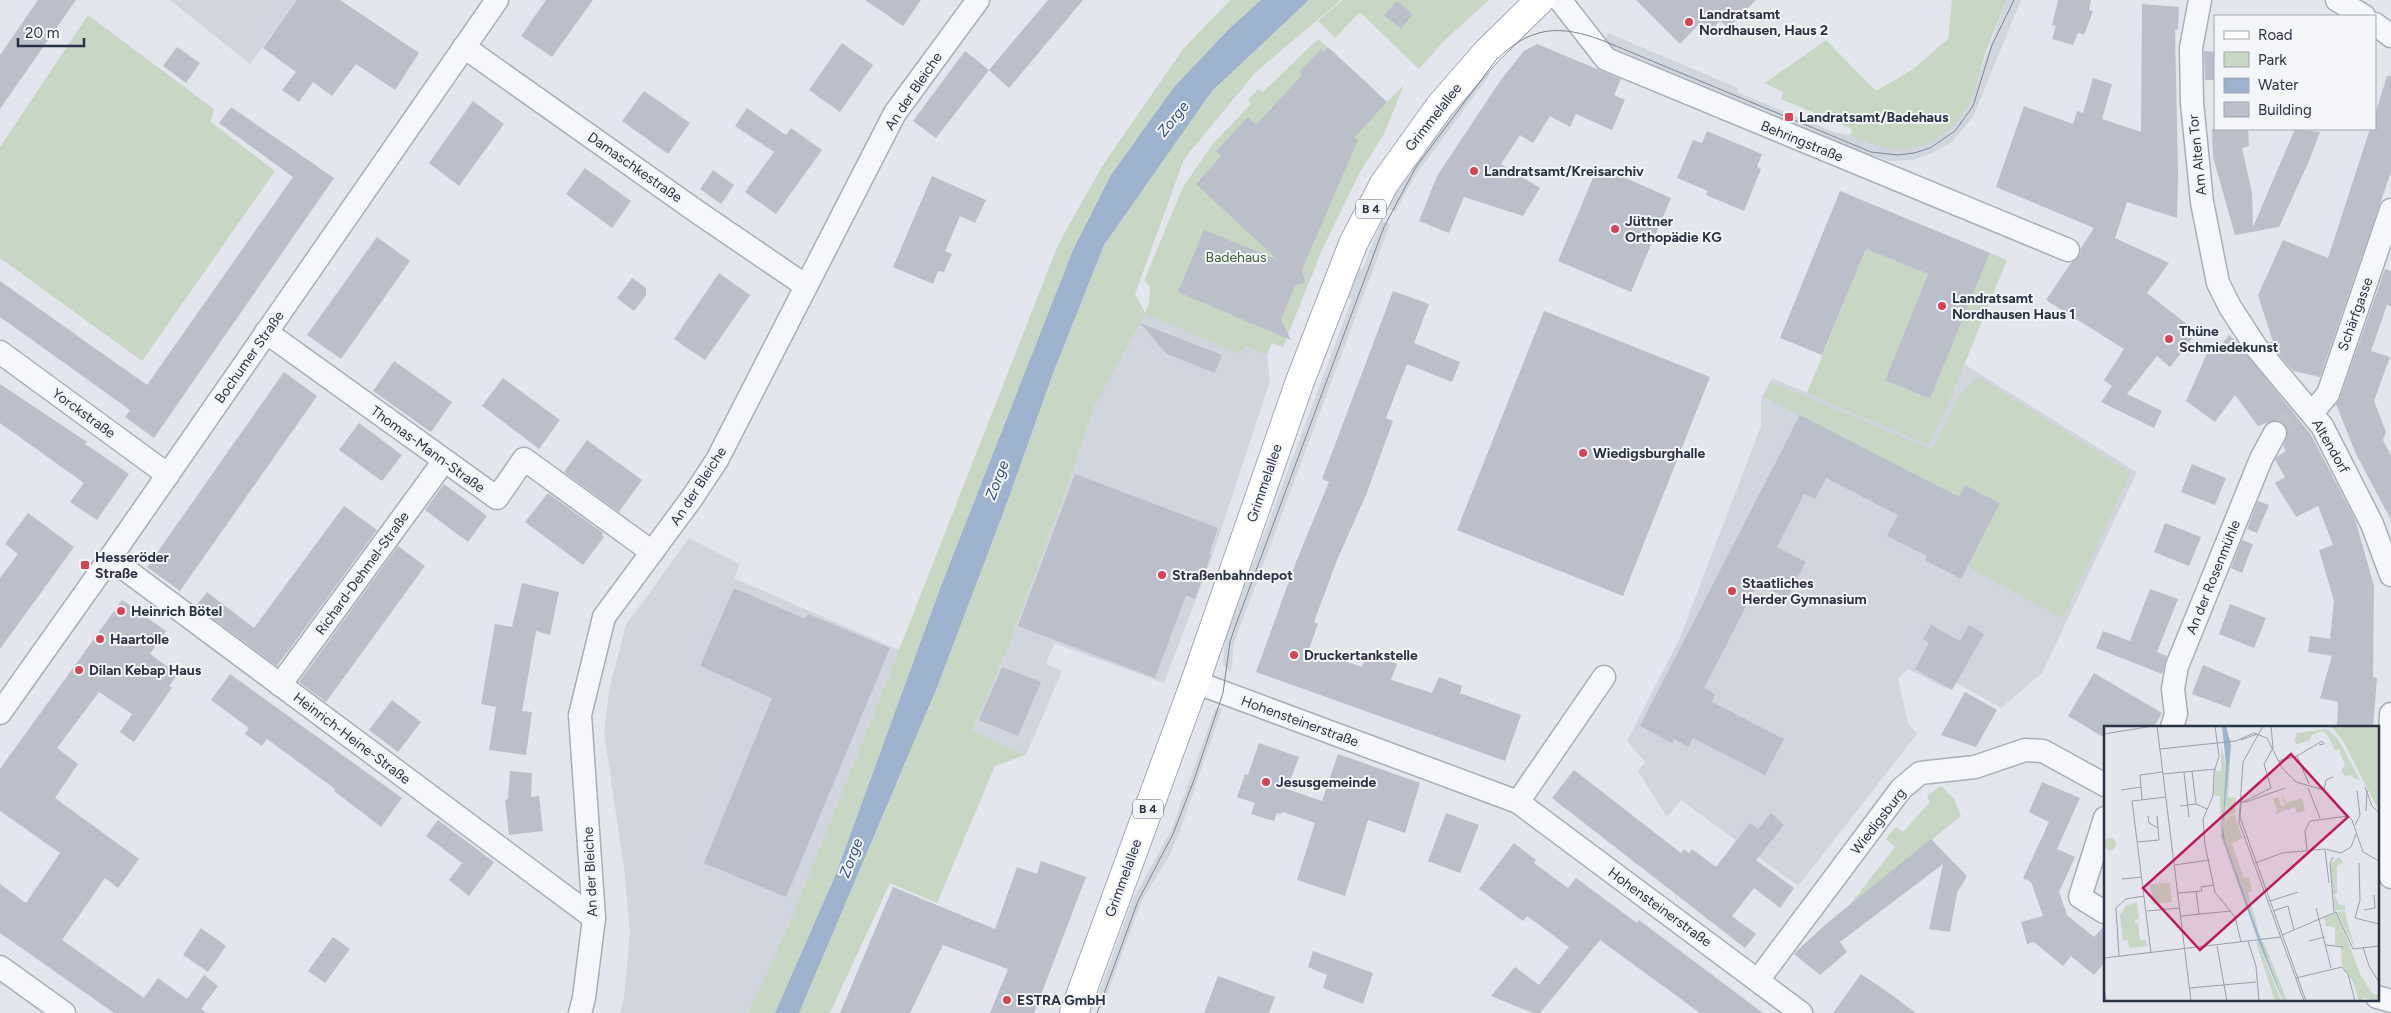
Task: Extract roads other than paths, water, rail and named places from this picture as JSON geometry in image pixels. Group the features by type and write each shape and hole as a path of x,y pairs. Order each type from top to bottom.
{"main road":[{"name":"Grimmelallee","path":"1074,1013 1195,682 1300,381 1353,244 1380,192 1440,106 1486,53 1540,0"}],"street":[{"name":"Bochumer Straße","path":"0,713 168,475 497,0"},
{"name":"An der Bleiche","path":"580,1013 584,998 594,918 580,715 604,617 717,460 895,113 978,0"},
{"name":"Behringstraße","path":"1560,0 1606,59 2068,250"},
{"name":"Am Alten Tor","path":"2200,0 2191,48 2192,103 2202,202 2218,283 2230,307"},
{"path":"2337,0 2346,3 2363,15"},
{"path":"2376,25 2391,36"},
{"name":"Damaschkestraße","path":"464,47 696,211 806,286"},
{"name":"Schärfgasse","path":"2305,411 2328,394 2391,210"},
{"name":"Altendorf","path":"2230,307 2256,347 2329,440 2372,524 2391,575"},
{"name":"Thomas-Mann-Straße","path":"266,332 497,498 524,459 652,552"},
{"name":"Yorckstraße","path":"0,352 168,475"},
{"name":"An der Rosenmühle","path":"2172,726 2176,714 2173,689 2177,666 2260,459 2275,433"},
{"name":"Richard-Dehmel-Straße","path":"280,685 444,461"},
{"name":"Heinrich-Heine-Straße","path":"110,558 594,918"},
{"path":"1518,802 1604,677"},
{"name":"Hohensteinerstraße","path":"1195,682 1518,802 1801,1013"},
{"path":"2391,714 2387,809 2391,877"},
{"name":"Wiedigsburg","path":"1758,980 1901,790 1920,773 1975,767 2025,750 2034,750 2043,751 2104,784"},
{"path":"2104,821 2080,897 2104,912"},
{"path":"0,967 64,1013"},
{"path":"2378,997 2391,1001"}],"water":[{"name":"Zorge","path":"1261,0 1309,0 1212,91 1104,245 1052,376 1008,500 938,685 799,1013 775,1013 836,874 941,586 1073,250 1111,175 1174,87 1229,29"}],"tunnel":[{"path":"2275,433 2298,414"}],"tram line":[{"path":"1097,1013 1138,901 1173,834 1194,780 1223,693 1230,642 1235,627 1384,227 1416,167 1496,60 1521,40 1534,35 1546,31 1573,32 1604,41 1871,152 1898,155 1930,148 1955,131 1973,106 1992,45 2014,0"}],"place":[{"name":"Landratsamt Nordhausen, Haus 2","path":"1689,22"},
{"name":"Landratsamt/Badehaus","path":"1789,117"},
{"name":"Landratsamt/Kreisarchiv","path":"1474,171"},
{"name":"Jüttner Orthopädie KG","path":"1615,229"},
{"name":"Landratsamt Nordhausen Haus 1","path":"1942,306"},
{"name":"Thüne Schmiedekunst","path":"2169,339"},
{"name":"Wiedigsburghalle","path":"1583,453"},
{"name":"Hesseröder Straße","path":"85,565"},
{"name":"Straßenbahndepot","path":"1162,575"},
{"name":"Staatliches Herder Gymnasium","path":"1732,591"},
{"name":"Heinrich Bötel","path":"121,611"},
{"name":"Haartolle","path":"100,639"},
{"name":"Druckertankstelle","path":"1294,655"},
{"name":"Dilan Kebap Haus","path":"79,670"},
{"name":"Jesusgemeinde","path":"1266,782"},
{"name":"ESTRA GmbH","path":"1007,1000"}],"park label":[{"name":"Badehaus","path":"1236,257"}]}
